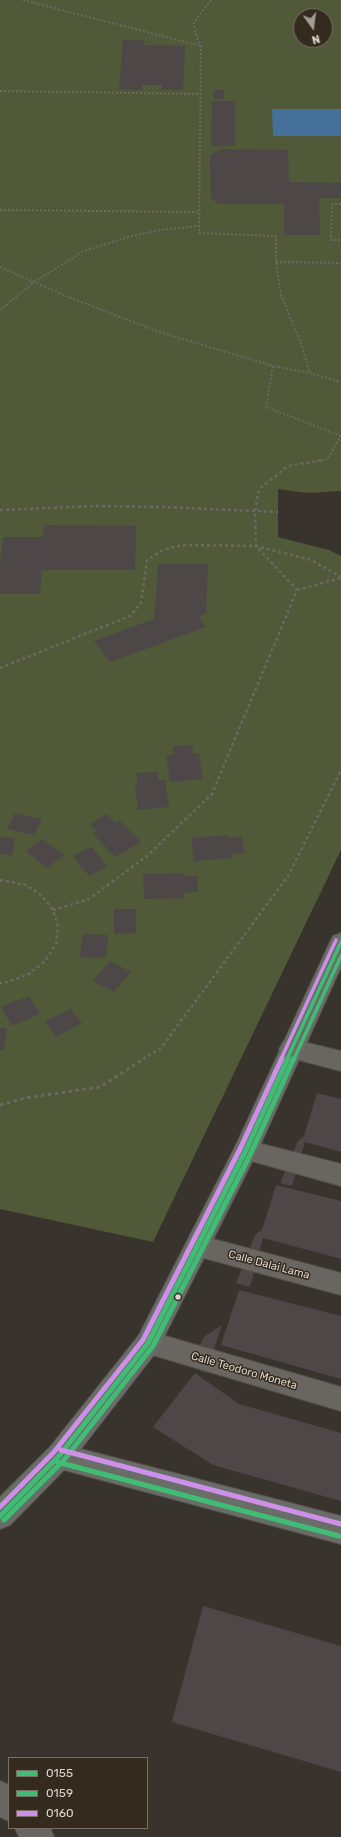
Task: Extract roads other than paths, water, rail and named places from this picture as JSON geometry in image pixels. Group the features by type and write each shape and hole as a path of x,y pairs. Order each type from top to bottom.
{"main road":[{"path":"0,1516 59,1456 148,1343 246,1150 341,942"},
{"path":"59,1456 341,1530"}],"street":[{"path":"291,1049 341,1061"},
{"path":"246,1150 341,1175"},
{"name":"Calle Dalai Lama","path":"198,1246 341,1284"},
{"name":"Calle Teodoro Moneta","path":"148,1343 341,1399"},
{"path":"0,1796 8,1805"},
{"path":"31,1829 39,1837"}],"water":[{"path":"272,109 341,109 341,136 273,136"}]}
